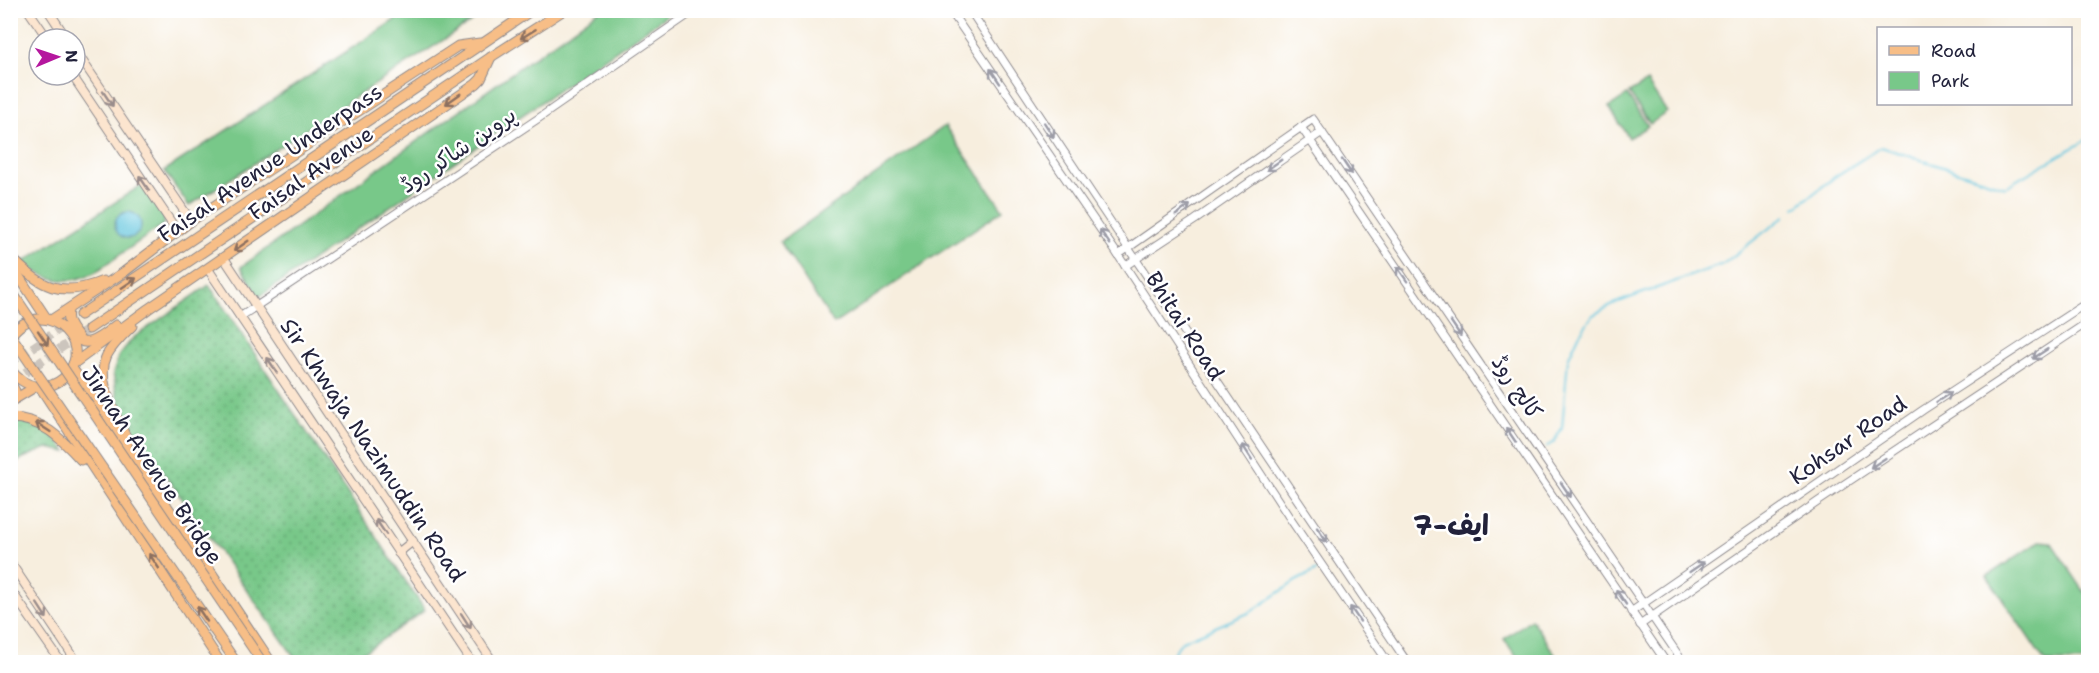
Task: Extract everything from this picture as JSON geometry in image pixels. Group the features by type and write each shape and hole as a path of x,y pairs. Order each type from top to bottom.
{"main road":[{"path":"28,10 40,27"},
{"path":"48,10 59,27"},
{"name":"Faisal Avenue","path":"10,336 27,321 49,320 68,310 124,272 191,221 458,45 482,43 532,10"},
{"name":"Faisal Avenue","path":"37,387 50,386 58,382 73,366 148,309 476,84 481,79 491,57 552,14 564,10"},
{"name":"Faisal Avenue Underpass","path":"80,315 482,43"},
{"name":"Faisal Avenue Underpass","path":"89,329 491,57"},
{"path":"87,68 191,221"},
{"path":"80,87 177,231"},
{"path":"130,163 144,151"},
{"path":"10,256 35,279 52,288 79,289 124,272"},
{"name":"Sir Khwaja Nazimuddin Road","path":"224,258 493,663"},
{"path":"10,263 49,320 61,325 69,333 75,353 73,366 272,663"},
{"name":"Sir Khwaja Nazimuddin Road","path":"208,269 472,663"},
{"name":"Jinnah Avenue Bridge","path":"10,289 262,663"},
{"path":"68,310 70,326 80,341 84,342 94,339 120,322 148,309"},
{"path":"135,459 106,390 104,372 107,355 116,342 148,309"},
{"name":"Jinnah Avenue Bridge","path":"10,336 236,663"},
{"path":"10,369 25,383 37,387 220,663"},
{"path":"10,382 15,391 10,395"},
{"path":"10,402 37,387"},
{"path":"10,418 35,422 48,430 70,449 98,479"},
{"path":"398,553 413,541"},
{"path":"10,562 77,663"},
{"path":"10,589 61,663"}],"street":[{"name":"پروین شاکر روڈ","path":"240,317 539,118 695,10"},
{"name":"Bhitai Road","path":"950,10 1118,255 1291,520 1388,663"},
{"name":"Bhitai Road","path":"970,10 1128,250 1183,328 1407,663"},
{"path":"1118,255 1313,119 1322,132 1125,266"},
{"name":"کالج روڈ","path":"1301,127 1666,663"},
{"name":"کالج روڈ","path":"1322,132 1683,663"},
{"name":"Kohsar Road","path":"1631,612 1923,410 2088,302"},
{"name":"Kohsar Road","path":"1640,625 1819,501 2088,322"},
{"path":"1171,336 1183,328"},
{"path":"1291,520 1305,510"}],"green space":[{"path":"410,10 488,11 189,206 164,171"},
{"path":"600,10 673,11 259,297 241,267"},
{"path":"1647,82 1667,112 1650,124 1629,93"},
{"path":"1627,95 1648,126 1629,138 1609,107"},
{"path":"945,126 1003,210 834,324 780,242"},
{"path":"143,184 165,218 164,224 94,273 75,279 57,280 40,274 23,262"},
{"path":"209,285 425,610 350,662 298,662 128,423 117,397 113,373 119,355 133,338"},
{"path":"20,420 49,431 67,452 47,448 23,458 11,467 11,423"},
{"path":"2040,541 2051,542 2088,597 2088,662 2045,662 1987,576"},
{"path":"1531,619 1560,662 1520,662 1504,639"}],"water":[{"path":"128,212 137,216 141,225 137,234 128,238 119,234 115,225 119,216"}],"waterway":[{"path":"1795,208 1836,176 1881,147 2005,187 2088,139"},
{"path":"1546,447 1554,442 1562,428 1568,359 1579,335 1593,315 1613,304 1723,264 1785,216"},
{"path":"1167,662 1182,641 1251,612 1296,581 1317,570"}],"tunnel":[{"path":"10,363 80,315"},
{"path":"14,380 89,329"}],"district":[{"name":"ایف-7","path":"1451,525"}]}
